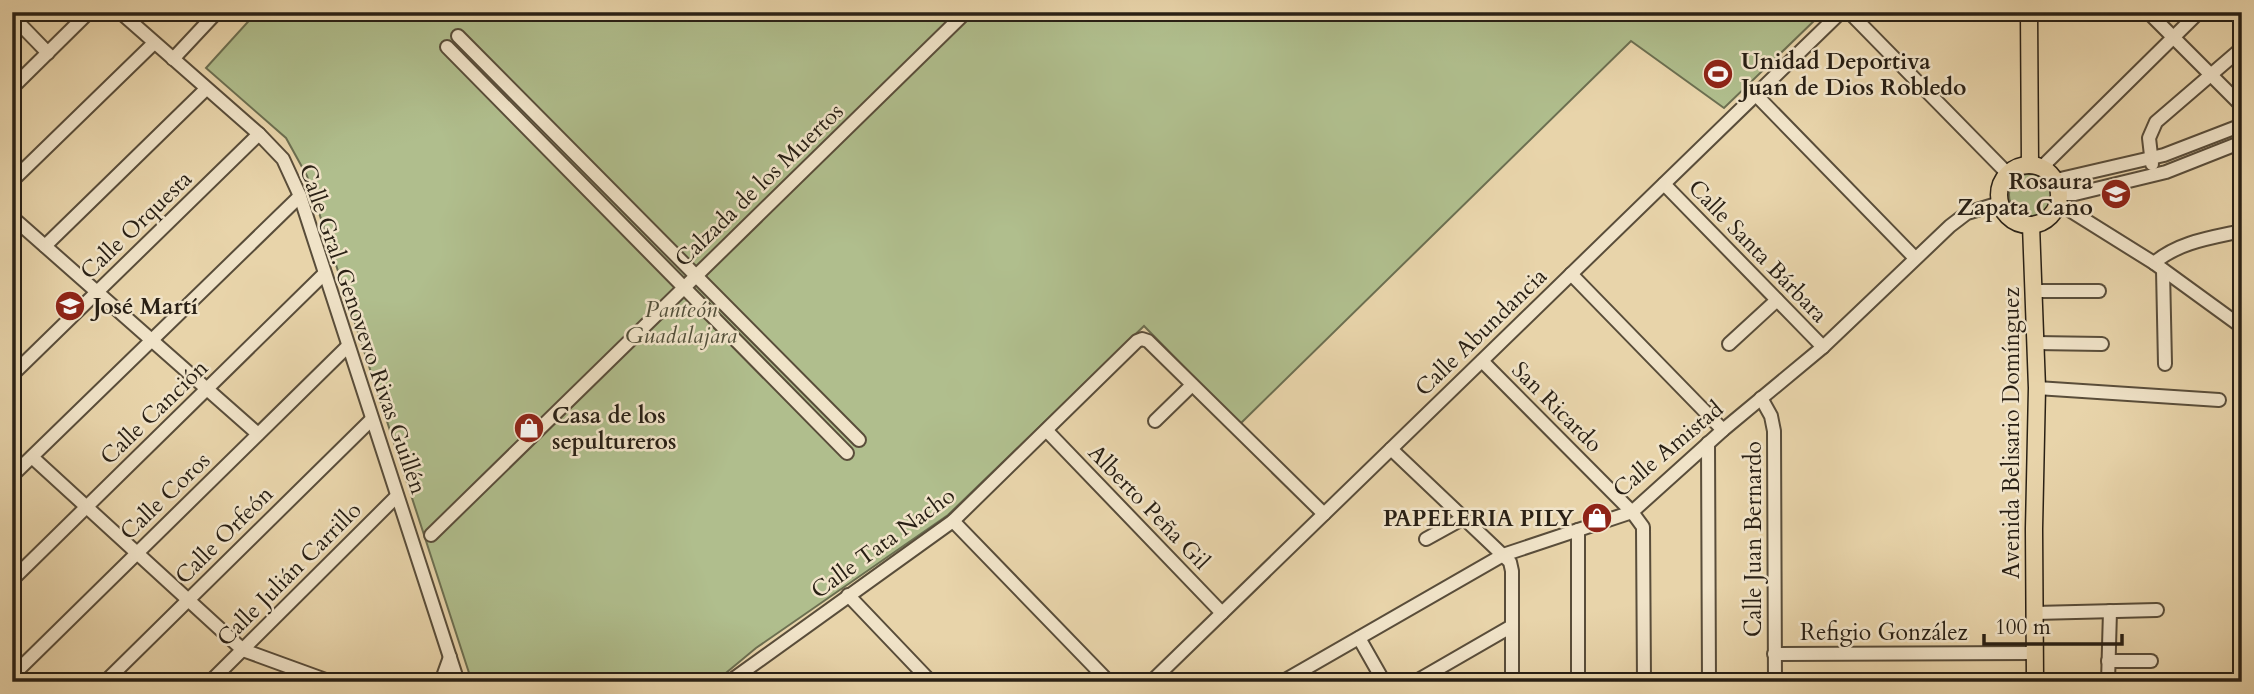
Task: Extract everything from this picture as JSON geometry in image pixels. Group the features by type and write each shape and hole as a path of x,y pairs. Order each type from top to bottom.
{"main road":[{"path":"2029,12 2036,166 2058,193 2050,217 2044,222 2031,226 2019,224 2010,219 2000,203 2002,182 2008,174 2022,166 2036,166"},
{"name":"Avenida Belisario Domínguez","path":"2031,226 2037,391 2035,682"}],"street":[{"path":"12,88 89,12"},
{"path":"173,59 217,12"},
{"name":"Calzada de los Muertos","path":"431,534 967,12"},
{"name":"Calle Abundancia","path":"1151,682 1841,12"},
{"path":"1849,12 2008,174"},
{"path":"2148,12 2242,106"},
{"path":"2036,166 2199,12"},
{"name":"Calle Gral. Genovevo Rivas Guillén","path":"129,15 154,43 259,134 283,159 300,196 458,682"},
{"path":"12,16 48,52"},
{"path":"458,36 859,440"},
{"path":"12,181 154,43"},
{"path":"447,47 847,453"},
{"path":"2154,174 2149,138 2156,122 2242,48"},
{"path":"45,246 206,89"},
{"path":"1756,95 1915,258"},
{"path":"2058,193 2242,125"},
{"name":"Calle Orquesta","path":"12,375 259,134"},
{"path":"2058,193 2075,194 2154,174 2217,154 2242,142"},
{"name":"Calle Santa Bárbara","path":"1664,184 1823,347"},
{"path":"2058,193 2242,327"},
{"path":"12,476 300,196"},
{"name":"Calle Amistad","path":"1282,682 1503,555 1632,512 1723,430 1823,347 1950,226 1968,213 2000,203"},
{"path":"12,217 258,434"},
{"path":"2165,364 2158,267 2166,253 2181,245 2242,231"},
{"name":"Calle Canción","path":"12,580 324,274"},
{"path":"1572,274 1723,430"},
{"path":"2034,291 2099,291"},
{"path":"1729,344 1777,300"},
{"name":"Calle Tata Nacho","path":"729,682 745,677 848,595 953,521 1137,341 1148,341 1192,385"},
{"path":"2036,343 2102,344"},
{"name":"Calle Coros","path":"12,676 348,346"},
{"name":"San Ricardo","path":"1482,361 1632,512"},
{"path":"1155,421 1192,385 1324,514"},
{"path":"2037,391 2061,388 2064,391 2219,400"},
{"name":"Calle Juan Bernardo","path":"1761,398 1771,416 1774,431 1775,682"},
{"name":"Calle Orfeón","path":"105,682 372,419"},
{"name":"Alberto Peña Gil","path":"1047,431 1222,613"},
{"path":"1708,443 1709,682"},
{"path":"1391,449 1510,562 1512,682"},
{"path":"32,457 243,650 331,682"},
{"name":"Calle Julián Carrillo","path":"210,682 397,496"},
{"path":"1632,512 1641,524 1643,532 1644,682"},
{"path":"1426,539 1464,518"},
{"path":"953,521 1110,682"},
{"path":"1578,530 1578,682"},
{"path":"848,595 931,682"},
{"path":"2035,613 2157,610"},
{"path":"2108,682 2110,611"},
{"path":"1415,682 1512,626"},
{"path":"1359,638 1384,682"},
{"name":"Refigio González","path":"1774,654 2035,653"},
{"path":"441,682 450,656"},
{"path":"2108,661 2151,661"}],"green space":[{"name":"Panteón Guadalajara","path":"257,12 1809,12 1816,19 1724,108 1631,41 1240,424 1144,326 948,515 756,648 715,682 472,682 307,176 286,138 206,68"},
{"path":"2030,174 2045,180 2051,195 2045,210 2030,216 2015,210 2009,195 2015,180"}],"place":[{"name":"Unidad Deportiva Juan de Dios Robledo","path":"1718,74"},
{"name":"Rosaura Zapata Cano","path":"2116,194"},
{"name":"José Martí","path":"70,306"},
{"name":"Casa de los sepultureros","path":"529,428"},
{"name":"PAPELERIA PILY","path":"1597,518"}]}
